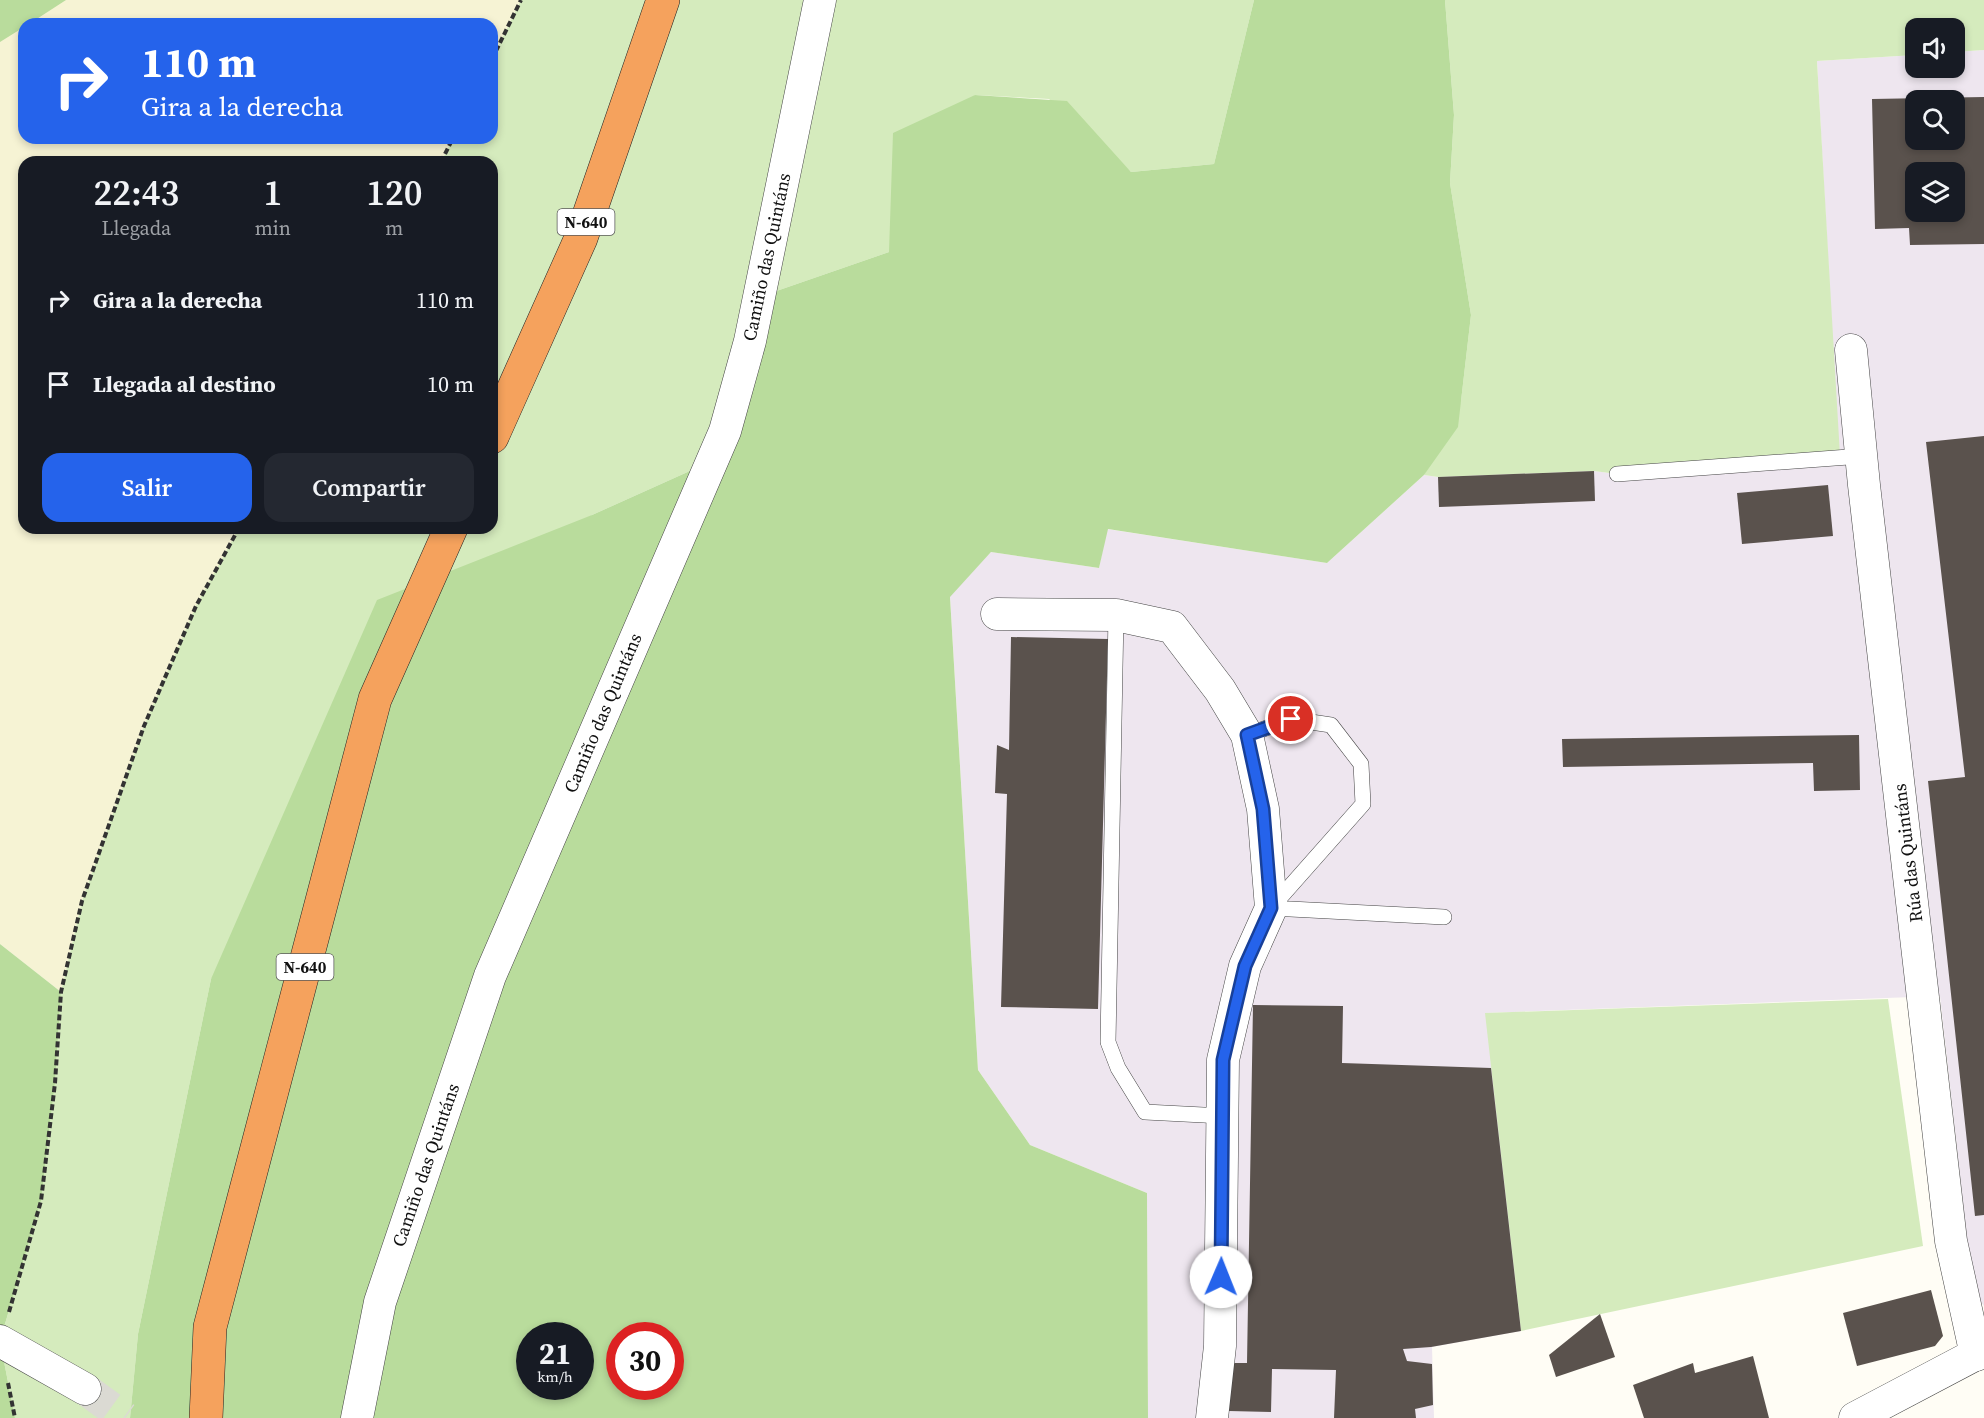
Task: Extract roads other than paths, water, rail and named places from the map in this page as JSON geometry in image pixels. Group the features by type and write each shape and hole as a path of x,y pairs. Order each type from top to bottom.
{"highway":[{"name":"N-640","path":"498,424 581,237 663,0"},
{"name":"N-640","path":"206,1418 210,1327 375,699 449,534"}],"street":[{"name":"Camiño das Quintáns","path":"357,1418 380,1302 490,976 725,431 750,341 820,0"},
{"name":"Rúa das Quintáns","path":"1851,350 1951,1241 1980,1353 1855,1418"},
{"path":"997,614 1116,615 1172,627 1220,690 1247,735 1263,809 1271,908 1245,966 1223,1060 1220,1346 1212,1418"},
{"path":"0,1341 85,1389"}],"lane":[{"path":"1617,474 1862,456"},
{"path":"1116,615 1108,1042 1118,1068 1145,1112 1223,1116"},
{"path":"1247,735 1291,719 1331,725 1361,764 1363,804 1271,908"},
{"path":"1271,908 1444,917"}],"tunnel":[{"path":"85,1389 125,1418"}]}
